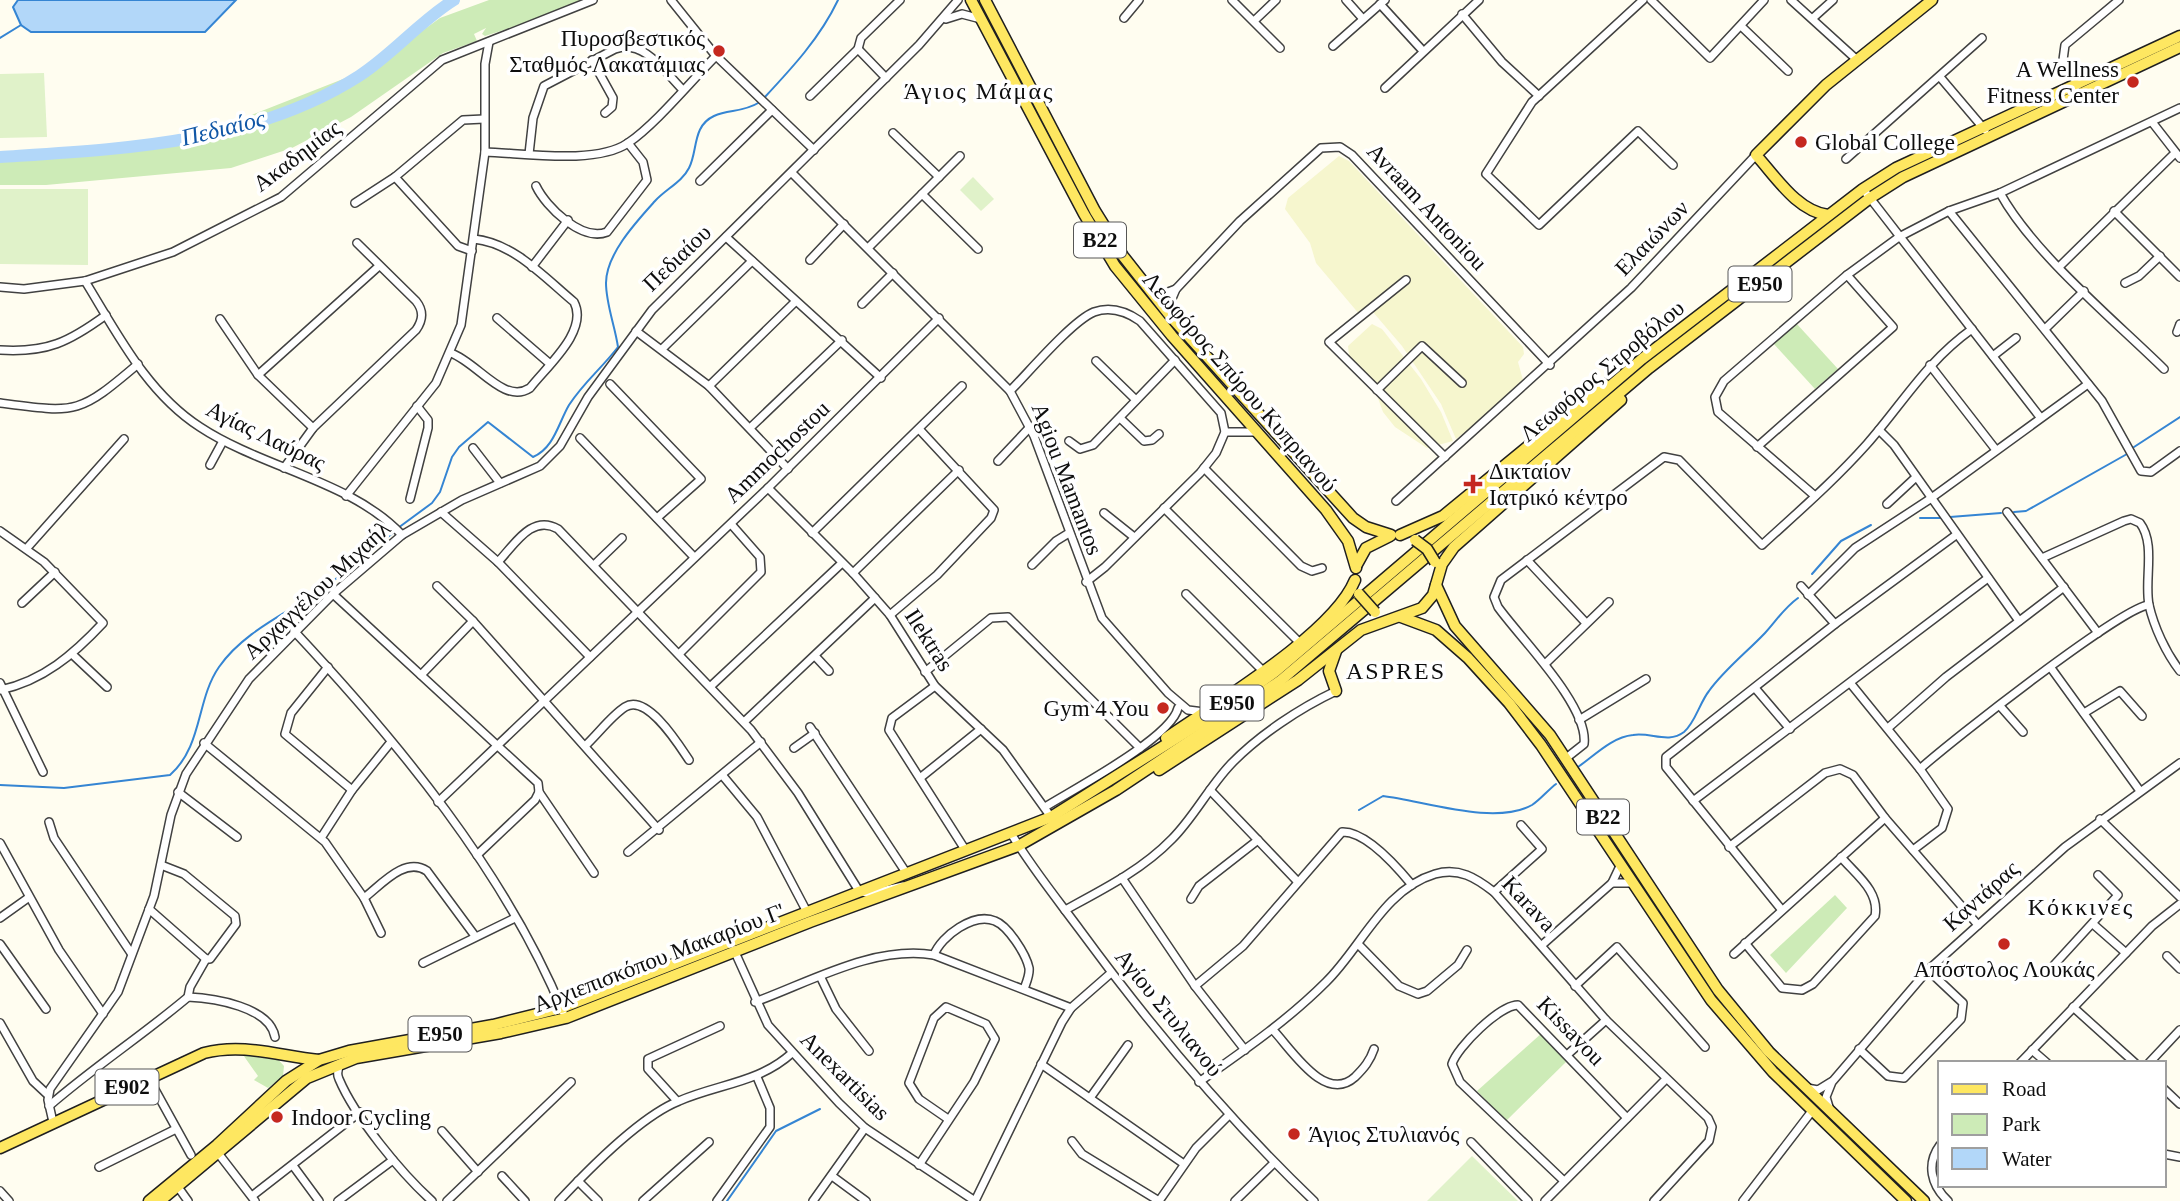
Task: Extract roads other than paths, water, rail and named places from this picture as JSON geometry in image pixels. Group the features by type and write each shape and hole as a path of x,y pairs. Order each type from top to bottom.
{"main road":[{"name":"Λεωφόρος Σπύρου Κυπριανού","path":"971,0 1084,214 1115,266 1172,336 1259,432 1343,531 1356,568"},
{"name":"Λεωφόρος Σπύρου Κυπριανού","path":"985,0 1095,211 1150,292 1353,518 1366,527 1396,535"},
{"name":"Ελαιώνων","path":"1756,155 1856,59 1932,0"},
{"name":"Λεωφόρος Στροβόλου","path":"1012,835 1051,817 1102,786 1275,672 1645,364 1863,189 1896,168 2180,36"},
{"name":"Λεωφόρος Στροβόλου","path":"1018,846 1121,787 1234,714 1302,664 1645,364 1870,198 1903,177 2180,47"},
{"path":"1756,155 1801,204 1808,216 1807,232"},
{"path":"1801,204 1816,214 1828,215"},
{"name":"E950","path":"1396,535 1443,516 1543,431 1624,369 1645,364"},
{"name":"E950","path":"1437,581 1454,547 1628,393 1645,364"},
{"path":"1396,535 1415,540 1427,549 1435,562 1437,581 1422,608 1396,617 1375,611 1359,594 1355,580 1356,568 1366,548 1396,535"},
{"name":"E950","path":"1102,786 1119,770 1263,671 1299,642 1343,604 1355,580"},
{"name":"B22","path":"1437,581 1455,626 1517,694 1565,759 1718,990 1769,1052 1924,1201"},
{"name":"E950","path":"1121,787 1157,771 1230,727 1361,629 1396,617"},
{"name":"B22","path":"1396,617 1436,630 1468,658 1503,697 1541,745 1712,1000 1773,1072 1906,1201"},
{"path":"1336,691 1329,671 1338,647"},
{"name":"Αρχιεπισκόπου Μακαρίου Γ'","path":"303,1075 341,1062 501,1033 566,1018 733,947 807,912 1012,835"},
{"name":"Αρχιεπισκόπου Μακαρίου Γ'","path":"303,1075 319,1060 349,1051 493,1025 561,1008 907,888 1018,846"},
{"name":"Αρχιεπισκόπου Μακαρίου Γ'","path":"0,1148 148,1077 217,1049 276,1052 319,1060"},
{"path":"276,1052 303,1075"},
{"name":"E950","path":"160,1201 218,1153 303,1075"},
{"name":"E950","path":"149,1201 303,1075"}],"street":[{"name":"Ακαδημίας","path":"0,287 34,288 85,281 173,252 281,197 350,141 429,68 442,60 593,0"},
{"path":"671,0 716,56 814,150"},
{"path":"810,96 858,49 861,38 901,0"},
{"name":"Πεδιαίου","path":"440,512 500,482 540,466 550,458 652,310 886,78 943,20 958,0"},
{"path":"1124,18 1139,0"},
{"path":"1232,0 1280,48"},
{"path":"1254,21 1276,0"},
{"path":"1346,0 1363,19"},
{"path":"1385,88 1479,0"},
{"path":"1643,0 1532,102 1486,174 1539,225 1638,131 1673,165"},
{"path":"1651,0 1710,58 1764,0"},
{"path":"1791,0 1814,18 1856,59"},
{"path":"1814,18 1833,0"},
{"path":"2078,85 2063,60 2065,44 2116,1"},
{"path":"1333,46 1382,2 1423,51"},
{"path":"943,20 962,14 982,20"},
{"path":"1462,14 1502,62 1539,96"},
{"path":"1741,26 1788,71"},
{"path":"1846,159 1982,38"},
{"path":"346,496 436,383 451,353 466,304 485,152 485,64 489,42"},
{"path":"475,46 485,64"},
{"path":"529,154 534,118 544,86 621,47 637,48 646,52 682,89"},
{"path":"858,49 886,78"},
{"path":"485,152 591,155 628,143 716,56"},
{"path":"592,60 613,97 612,107 605,113"},
{"path":"1940,77 1990,137"},
{"path":"1815,496 1718,412 1714,404 1717,391 1724,381 1847,275 1899,237 1949,211 2000,193 2180,107"},
{"path":"700,181 772,110"},
{"path":"355,203 395,177 456,125 467,119 484,119"},
{"path":"2060,265 2114,211 2177,155 2152,122"},
{"path":"893,133 939,177"},
{"path":"536,186 542,196 568,220 590,235 607,232 645,186 646,167 628,143"},
{"name":"Avraam Antoniou","path":"1176,289 1240,220 1321,148 1336,146 1352,155 1550,365"},
{"name":"Ελαιώνων","path":"1396,501 1550,365 1631,288 1756,155"},
{"path":"868,248 960,156"},
{"name":"Agiou Mamantos","path":"792,173 1010,391 1030,427 1086,582 1102,618 1178,708"},
{"path":"395,177 458,246 472,251"},
{"path":"1863,189 2040,417"},
{"path":"2000,193 2017,218 2084,291 2164,369"},
{"path":"922,194 978,249"},
{"path":"1949,211 2115,419 2141,471 2151,472 2180,451"},
{"path":"2114,211 2180,277"},
{"path":"531,267 568,220"},
{"path":"810,260 844,224"},
{"path":"726,237 881,378"},
{"path":"451,353 469,361 512,393 530,388 576,330 578,310 574,302 502,246 474,239"},
{"path":"284,468 313,428 416,330 422,317 416,301 357,243"},
{"path":"2125,283 2139,276 2160,256"},
{"path":"662,349 752,261"},
{"path":"258,375 379,266"},
{"path":"862,304 893,273"},
{"path":"1757,447 1893,327 1847,275"},
{"path":"1406,280 1329,342 1446,457"},
{"name":"Αγίας Λαύρας","path":"85,281 138,364 176,410 223,441 379,512 401,533"},
{"path":"1150,292 1163,294 1176,289"},
{"path":"1171,317 1170,303 1176,289"},
{"path":"2045,329 2084,291"},
{"path":"709,386 795,302"},
{"path":"1010,391 1080,321 1104,310 1121,311 1140,321 1217,406 1225,432 1210,461 1105,567 1086,582"},
{"path":"0,350 50,348 77,336 106,316"},
{"path":"497,318 549,363"},
{"name":"Ammochostou","path":"438,802 788,469 939,318"},
{"path":"220,319 258,375 313,428"},
{"path":"1565,759 1584,744 1579,720 1545,664 1505,617 1494,597 1501,580 1664,457 1679,460 1695,474 1762,545 1833,481 1879,430 1945,348 1972,329"},
{"path":"636,331 709,386 751,427 788,469"},
{"path":"1993,356 2016,338"},
{"path":"751,427 842,340"},
{"path":"1377,390 1422,346 1462,383"},
{"path":"1069,441 1080,449 1089,448 1175,360"},
{"path":"1096,361 1136,400"},
{"path":"0,403 62,410 80,406 99,398 138,364"},
{"path":"1930,365 1996,450"},
{"path":"610,384 701,479 657,518"},
{"path":"1808,595 1855,548 1930,499 2088,384"},
{"path":"812,533 961,386"},
{"path":"410,499 428,428 428,420 417,406"},
{"path":"1120,418 1144,442 1160,434"},
{"path":"998,461 1030,427"},
{"path":"890,615 946,566 991,518 995,510 919,429"},
{"path":"1879,430 1894,445 2019,621"},
{"path":"1225,432 1259,432"},
{"path":"580,438 694,557"},
{"path":"27,548 124,439"},
{"path":"210,465 223,441"},
{"path":"473,448 500,482"},
{"path":"1204,468 1301,566 1312,571 1322,568"},
{"path":"853,573 959,470"},
{"path":"1887,503 1915,478"},
{"name":"Ilektras","path":"768,488 853,573 890,615 935,686 1003,750 1051,817"},
{"path":"1164,508 1299,642"},
{"path":"440,512 498,562 590,657"},
{"name":"Αρχαγγέλου Μιχαήλ","path":"48,1095 118,992 149,909 178,792 204,743 260,665 294,631 401,533 440,512"},
{"path":"2007,512 2098,633"},
{"path":"1104,513 1134,537"},
{"path":"2042,558 2124,521 2136,520 2143,525 2147,537 2149,605 2164,646 2179,667"},
{"path":"498,562 528,529 545,523 558,529 711,686 761,742 798,793 859,891 869,894 896,886 907,888"},
{"path":"679,654 761,572 760,557 731,524"},
{"path":"0,531 27,548 55,572 103,623 73,655 41,675 1,687 43,772"},
{"path":"1032,565 1056,541 1069,533"},
{"path":"1781,909 1665,764 1671,750 1956,535"},
{"path":"594,565 622,538"},
{"path":"1527,560 1586,622"},
{"path":"711,686 842,563"},
{"path":"22,603 55,572"},
{"path":"1693,801 1988,578"},
{"path":"437,586 545,700 659,830"},
{"path":"1801,586 1835,625"},
{"path":"1888,728 1946,677 2064,587"},
{"path":"333,594 535,779 539,792 594,873"},
{"path":"1186,594 1263,671"},
{"path":"744,722 875,598"},
{"path":"1545,664 1609,602"},
{"path":"1920,769 1957,736 2098,633 2135,608 2149,605"},
{"path":"925,672 991,618 1002,615 1019,626 1140,748"},
{"path":"421,674 473,621"},
{"path":"294,631 391,742 477,855 515,918 566,1018"},
{"path":"73,655 107,687"},
{"path":"816,656 829,671"},
{"path":"328,667 291,713 285,734 352,790"},
{"path":"2051,668 2140,791"},
{"path":"1579,720 1646,679"},
{"path":"1851,684 1943,800 1948,814 1942,828 1913,850"},
{"path":"935,686 889,722 891,734 966,852"},
{"path":"1755,688 1790,729"},
{"path":"1065,910 1122,878 1172,839 1210,790 1246,751 1336,691"},
{"path":"2084,713 2116,692 2124,693 2142,716"},
{"name":"Agiou Mamantos","path":"1168,693 1188,710 1205,712"},
{"path":"585,746 626,706 636,705 654,715 677,740 689,760"},
{"path":"2000,706 2022,732"},
{"path":"1045,807 1140,748 1171,724 1178,708"},
{"path":"1177,730 1181,719 1178,708"},
{"path":"920,778 981,729"},
{"path":"794,748 812,730 908,874"},
{"path":"321,838 352,790 391,742"},
{"path":"628,852 659,830 761,742"},
{"path":"204,743 321,838 334,852 364,898 381,933"},
{"name":"Καντάρας","path":"1832,1082 1928,970 2100,819 2180,763"},
{"path":"1729,847 1825,773 1835,769 1853,775 1885,818 1978,925"},
{"path":"723,776 757,817 807,912"},
{"path":"1210,790 1297,881"},
{"path":"178,792 237,837"},
{"path":"477,855 535,800 539,792"},
{"path":"1734,954 1885,818"},
{"path":"2100,819 2180,897"},
{"path":"48,822 54,838 131,953"},
{"path":"1494,892 1542,849 1521,825"},
{"path":"1195,986 1243,946 1335,837 1346,832 1374,847 1412,885"},
{"name":"Αγίου Στυλιανού","path":"1012,835 1111,973 1199,1082 1274,1163 1314,1201"},
{"path":"1191,899 1199,886 1258,840"},
{"path":"0,843 59,950 103,1014"},
{"path":"1745,943 1782,988 1796,991 1812,984 1875,915 1876,900 1872,893 1841,857"},
{"path":"1542,945 1612,883 1621,864"},
{"path":"49,1106 107,1057 188,997 190,987 206,959 210,959 236,925 235,916 184,874 161,865"},
{"path":"364,898 407,866 421,867 475,936"},
{"name":"Karava","path":"1199,1082 1273,1030 1327,981 1385,909 1412,885 1435,874 1459,872 1479,880 1494,892 1606,1020 1703,1112 1712,1128 1705,1147 1655,1201"},
{"path":"2054,965 2118,895 2098,875"},
{"path":"1122,878 1195,986 1245,1050"},
{"path":"1612,883 1633,883"},
{"path":"0,918 28,898"},
{"path":"2022,1061 2152,926 2180,904"},
{"path":"149,909 206,959"},
{"path":"423,963 515,918"},
{"path":"934,955 939,942 948,933 979,920 995,921 1006,928 1028,964 1024,989"},
{"path":"2093,924 2126,953"},
{"path":"0,944 46,1009"},
{"path":"1358,944 1399,986 1418,994 1427,991 1458,965 1466,950"},
{"name":"Anexartisias","path":"733,947 755,1002 768,1025 792,1053 865,1128 975,1201"},
{"path":"1575,986 1617,947 1705,1046"},
{"path":"755,1002 880,957 899,953 934,955 1071,1008"},
{"path":"2167,956 2180,970"},
{"path":"1859,1049 1888,1076 1904,1078 1961,1020 1963,1003 1928,970"},
{"path":"975,1201 1071,1008 1111,973"},
{"path":"821,978 836,1009 869,1051"},
{"path":"188,997 223,1001 262,1017 273,1028 275,1037"},
{"name":"Kissavou","path":"1564,1181 1460,1082 1452,1064 1459,1048 1505,1008 1514,1005 1526,1011 1627,1118"},
{"path":"919,1165 974,1082 995,1040 986,1024 946,1007 934,1018 909,1083 919,1099 948,1119"},
{"path":"2073,1007 2133,1061"},
{"path":"1567,1055 1606,1020"},
{"path":"0,1023 33,1081 48,1095 53,1122"},
{"path":"677,1101 646,1064 653,1055 720,1026"},
{"path":"1273,1030 1320,1079 1331,1085 1352,1080 1369,1062 1374,1049"},
{"path":"2151,1061 2180,1030"},
{"path":"0,1042 8,1037"},
{"path":"1090,1098 1128,1045"},
{"path":"2032,1050 2045,1061"},
{"path":"559,1201 639,1127 677,1101 757,1077 792,1053"},
{"path":"341,1062 338,1078 360,1112 393,1160 432,1201"},
{"path":"1041,1064 1184,1164"},
{"path":"148,1077 191,1155"},
{"path":"717,1201 770,1127 770,1108 757,1077"},
{"path":"1545,1201 1666,1079"},
{"path":"447,1201 571,1082"},
{"path":"1806,1088 1818,1090 1832,1082"},
{"path":"1830,1111 1826,1097 1832,1082"},
{"path":"2166,1091 2180,1104"},
{"path":"1743,1201 1812,1111"},
{"path":"218,1153 253,1199 360,1112"},
{"path":"1072,1141 1082,1154 1159,1201 1184,1164 1228,1115"},
{"path":"813,1201 865,1128"},
{"path":"99,1167 176,1129"},
{"path":"442,1131 478,1172"},
{"path":"643,1201 709,1142"},
{"path":"1471,1142 1528,1201"},
{"path":"1938,1148 1934,1154 1932,1177 1938,1192 1948,1201"},
{"path":"338,1201 393,1160"},
{"path":"1236,1201 1274,1163"},
{"path":"294,1167 319,1201"},
{"path":"832,1176 866,1201"},
{"path":"502,1177 525,1201"},
{"path":"578,1181 598,1201"},
{"path":"178,1188 188,1201"},
{"path":"0,1191 9,1201"}],"water":[{"path":"18,0 236,0 205,32 31,32 21,25 13,7"}],"waterway":[{"name":"Πεδιαίος","path":"0,157 93,151 186,139 275,116 318,99 359,76 454,0"},
{"path":"764,98 814,40 838,0"},
{"path":"0,38 21,25"},
{"path":"398,528 432,503 440,492 452,457 459,447 488,422 533,457 546,448 569,405 618,347 606,283 607,272 617,250 655,201 686,173 699,132 707,120 760,102"},
{"path":"2134,447 2180,417"},
{"path":"2014,512 2026,511 2127,454"},
{"path":"1950,517 2001,513"},
{"path":"1920,518 1940,518"},
{"path":"1812,574 1841,541 1871,525"},
{"path":"332,582 394,532"},
{"path":"0,785 64,788 170,775 188,751 206,694 219,667 229,654 254,633 322,589"},
{"path":"1578,767 1604,747 1625,736 1672,737 1684,732 1715,683 1798,598"},
{"path":"1359,810 1383,796 1479,813 1517,811 1532,805 1556,784"},
{"path":"727,1201 776,1131 820,1109"}],"place":[{"name":"Πυροσβεστικός Σταθμός Λακατάμιας","path":"719,51"},
{"name":"A Wellness Fitness Center","path":"2133,82"},
{"name":"Global College","path":"1801,142"},
{"name":"Δικταίον Ιατρικό κέντρο","path":"1473,484"},
{"name":"Gym 4 You","path":"1163,708"},
{"name":"Απόστολος Λουκάς","path":"2004,944"},
{"name":"Indoor Cycling","path":"277,1117"},
{"name":"Άγιος Στυλιανός","path":"1294,1134"}],"district":[{"name":"Άγιος Μάμας","path":"979,91"},
{"name":"ASPRES","path":"1396,671"},
{"name":"Κόκκινες","path":"2081,907"}]}
